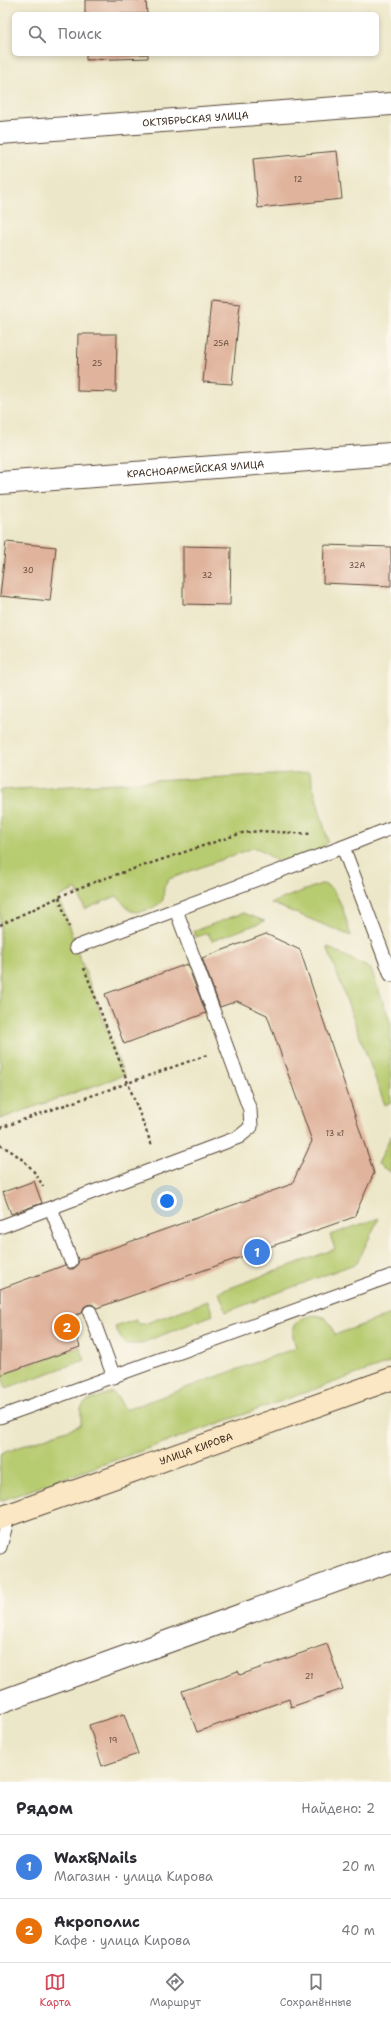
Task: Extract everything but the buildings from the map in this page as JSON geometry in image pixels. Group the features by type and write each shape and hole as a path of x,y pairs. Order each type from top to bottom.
{"street":[{"name":"ОКТЯБРЬСКАЯ УЛИЦА","path":"0,132 391,104"},
{"name":"КРАСНОАРМЕЙСКАЯ УЛИЦА","path":"0,483 391,454"},
{"name":"УЛИЦА КИРОВА","path":"5,1516 391,1379"},
{"path":"0,1702 391,1561"}],"lane":[{"path":"76,947 391,828"},
{"path":"343,847 391,975"},
{"path":"0,1227 239,1137 251,1127 250,1110 176,910"},
{"path":"51,1208 71,1261"},
{"path":"0,1417 391,1276"},
{"path":"90,1312 114,1377"},
{"path":"0,1547 5,1516"}],"path":[{"path":"0,925 59,897 100,880 242,833 260,831 320,834 334,837 339,840 343,847"},
{"path":"59,897 76,947 160,1167"},
{"path":"0,1128 227,1048"},
{"path":"0,1145 13,1152 33,1170 45,1190 51,1208"}],"green space":[{"path":"309,772 328,841 323,849 279,862 272,859 261,850 253,848 169,879 164,887 163,900 152,908 138,912 129,910 117,896 85,909 76,889 59,897 124,1075 0,1119 0,790"},
{"path":"321,884 333,890 337,896 351,936 271,903"},
{"path":"243,913 265,921 212,941 208,933 196,937 194,931"},
{"path":"327,947 371,969 391,1024 391,1102 385,1105"},
{"path":"391,1135 391,1173 378,1164"},
{"path":"379,1218 357,1263 226,1312 219,1292 335,1249 330,1235"},
{"path":"208,1301 213,1315 139,1344 126,1344 120,1337 115,1327 136,1320 139,1324 144,1324"},
{"path":"391,1314 391,1362 0,1501 0,1454 81,1425 81,1408 86,1402 112,1392 118,1397 125,1410 296,1348 293,1330 297,1323 309,1316 314,1315 325,1318 335,1335"},
{"path":"80,1347 85,1360 6,1388 1,1374"}],"place":[{"name":"Wax&Nails","path":"257,1252"},
{"name":"Акрополис","path":"67,1327"}]}
